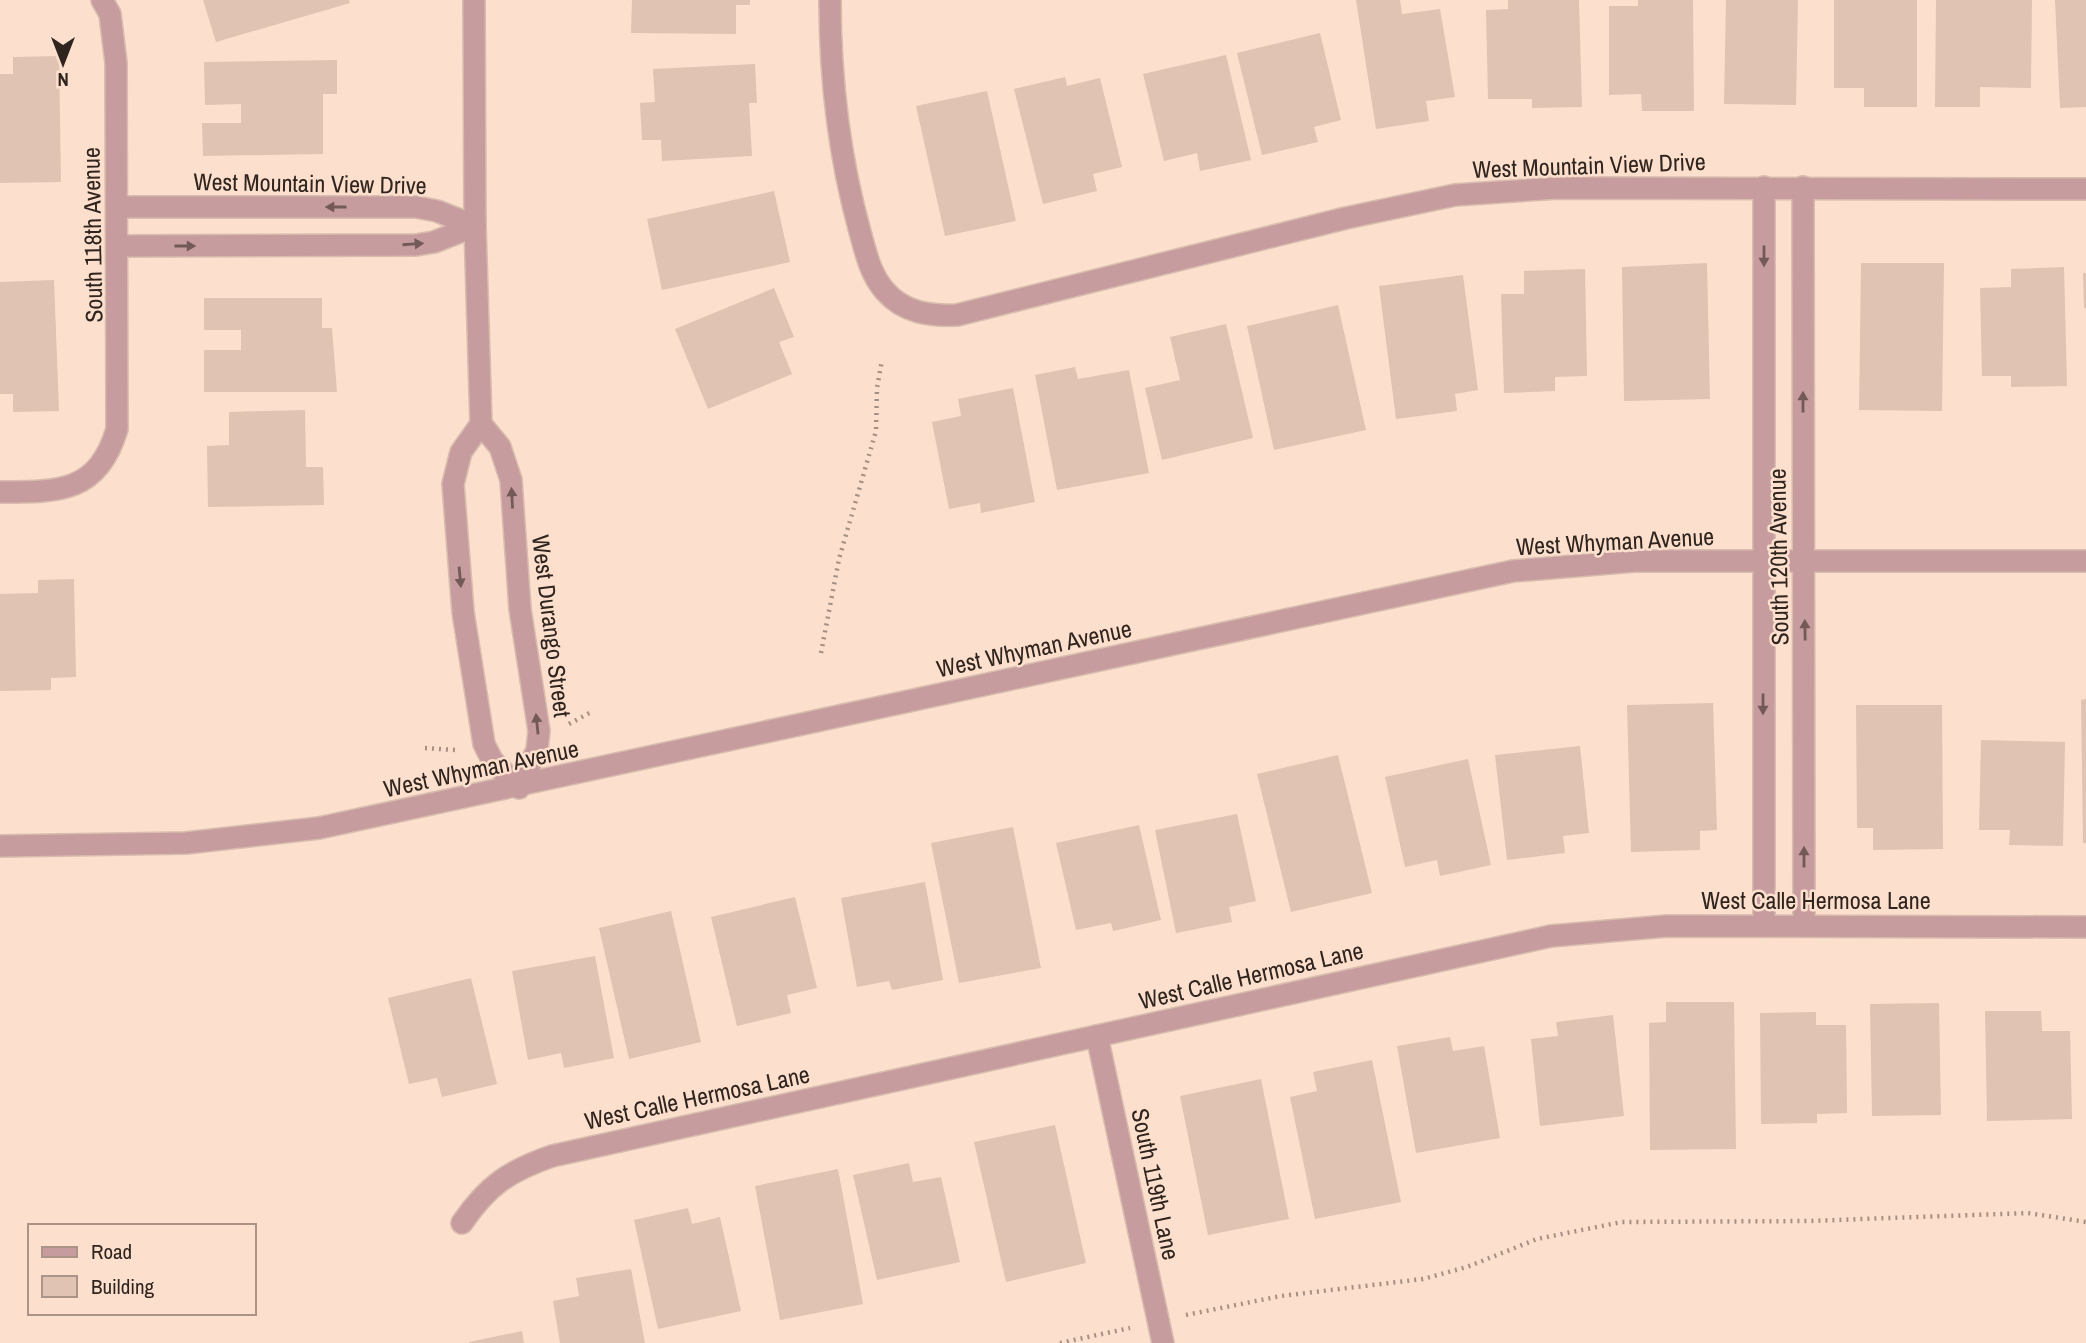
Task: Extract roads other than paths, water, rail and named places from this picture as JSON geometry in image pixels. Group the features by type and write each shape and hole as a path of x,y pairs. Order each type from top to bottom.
{"street":[{"name":"South 118th Avenue","path":"0,492 58,490 81,483 99,469 111,451 119,406 114,37 110,14 102,0"},
{"path":"474,0 475,226 481,424 461,452 453,484 463,612 484,744 492,760 519,788"},
{"name":"West Mountain View Drive","path":"830,0 836,120 849,188 875,278 900,305 919,313 957,314 1346,218 1455,195 1558,188 2086,189"},
{"name":"South 120th Avenue","path":"1764,187 1765,926"},
{"name":"South 120th Avenue","path":"1803,187 1804,926"},
{"name":"West Mountain View Drive","path":"117,207 416,207 446,214 475,226"},
{"path":"117,246 416,245 475,226"},
{"name":"West Durango Street","path":"481,424 500,447 511,480 520,609 539,731 537,750 519,788"},
{"name":"West Whyman Avenue","path":"0,846 186,843 276,836 519,788 1513,571 1635,561 2086,562"},
{"name":"West Calle Hermosa Lane","path":"462,1223 477,1200 498,1180 552,1156 1551,936 1654,926 2086,927"},
{"name":"South 119th Lane","path":"1097,1036 1163,1343"}]}
